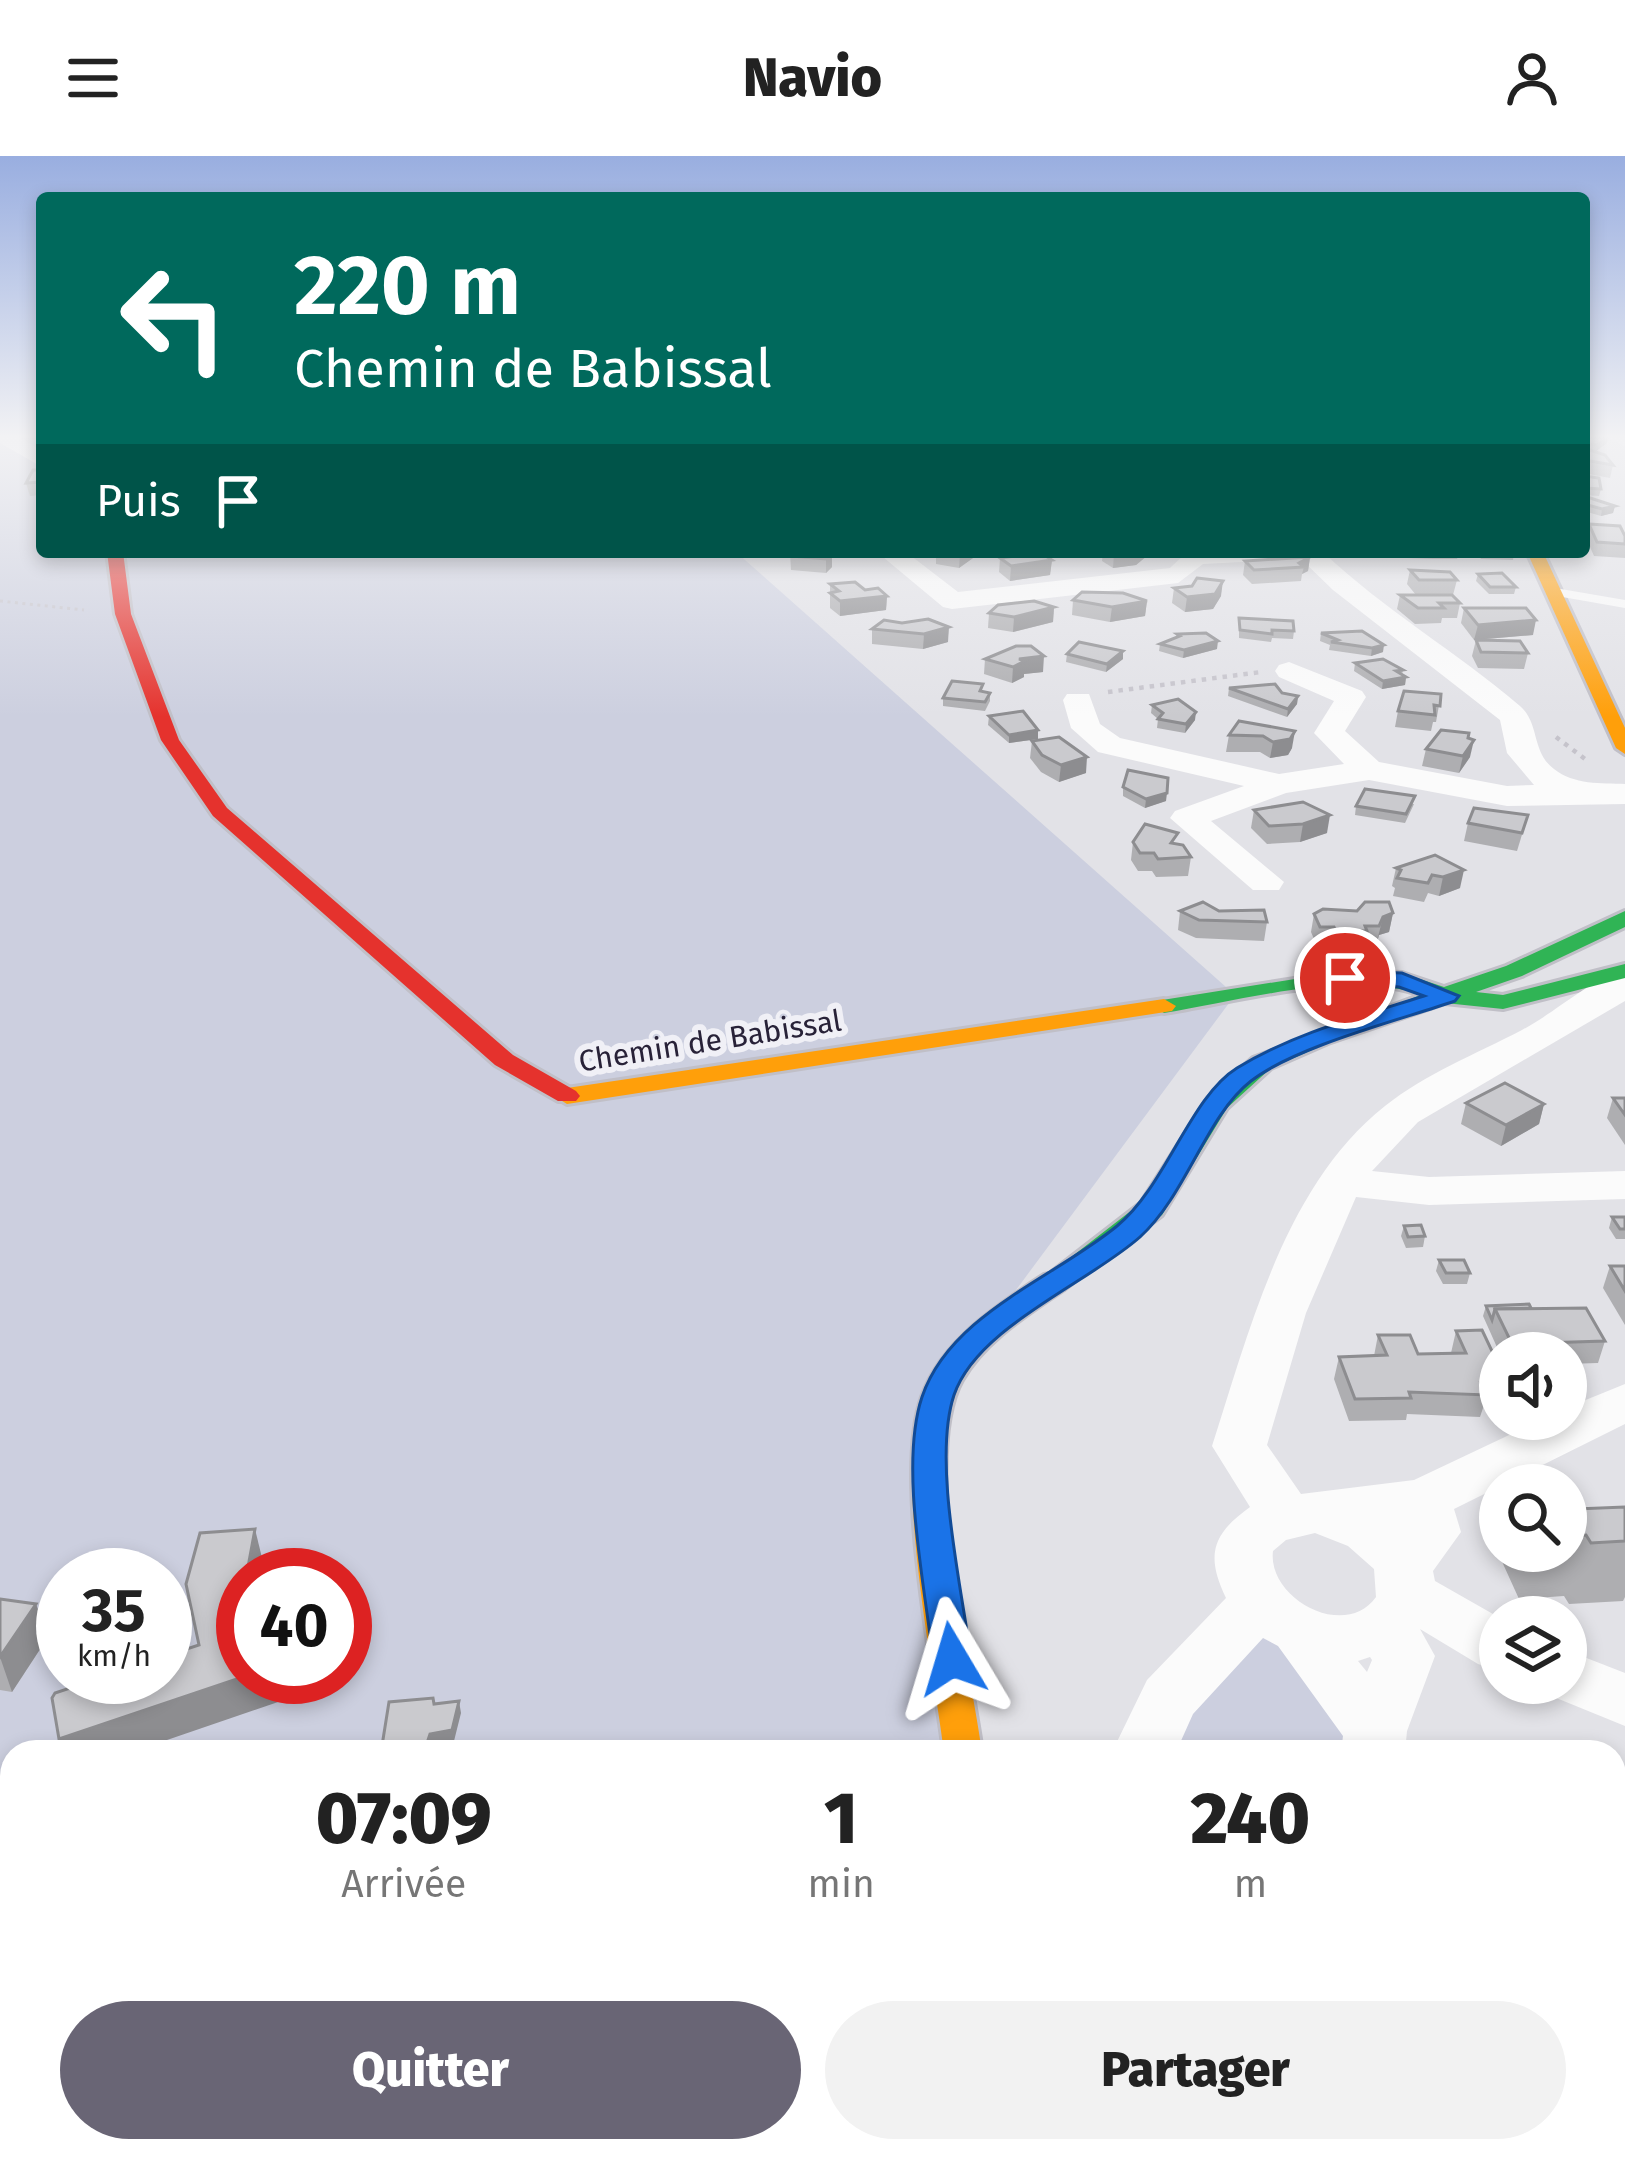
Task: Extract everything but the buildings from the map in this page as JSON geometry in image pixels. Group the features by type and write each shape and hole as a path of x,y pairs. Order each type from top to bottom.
{"street":[{"name":"Chemin de Babissal","path":"116,558 123,614 170,740 220,812 504,1060 562,1097 1345,978 1402,980 1447,996"},
{"path":"897,558 952,602 1178,575 1191,558"},
{"path":"1315,558 1342,584 1514,716 1521,751 1543,776 1575,794"},
{"path":"1538,558 1625,748"},
{"path":"1289,671 1351,697 1329,733 1369,770"},
{"path":"1078,700 1086,728 1109,745 1279,784"},
{"path":"1266,882 1187,818 1279,784 1369,770 1522,798 1625,794"},
{"path":"962,1740 930,1473 930,1432 938,1395 957,1359 993,1327 1127,1233 1155,1205 1219,1102 1242,1075 1321,1037 1527,966 1625,918"},
{"path":"1447,996 1503,1002 1625,971"},
{"path":"1375,1740 1405,1656 1399,1596 1378,1536 1342,1517 1300,1513 1239,1446 1286,1299 1340,1182 1400,1114 1584,1016 1625,982"},
{"path":"1340,1182 1429,1190 1625,1185"},
{"path":"1372,1740 1240,1573 1241,1547 1254,1528 1300,1513 1423,1499 1625,1402"},
{"path":"1279,1618 1343,1639 1399,1596 1432,1532 1423,1499"},
{"path":"1399,1596 1479,1636"},
{"path":"1150,1740 1169,1698 1279,1618"}],"lane":[{"path":"1555,592 1625,604"}],"path":[{"path":"0,601 123,614"},
{"path":"1078,700 1117,689 1219,674 1289,671"},
{"path":"1514,716 1534,721 1594,765"}],"shaded area":[{"path":"0,531 36,531 36,558 743,558 1235,995 938,1395 952,1740 0,1740"},
{"path":"1258,1604 1364,1740 1153,1740"}],"traffic: fast":[{"path":"1054,1282 1152,1209 1217,1103 1262,1063 1319,1038 1514,971 1625,918"},
{"path":"1164,1006 1345,978 1402,980 1447,996 1503,1002 1625,971"}],"traffic: slow":[{"path":"1538,558 1625,748"},
{"path":"567,1096 1164,1006"},
{"path":"961,1740 933,1517 930,1468 938,1397 972,1345 1054,1282"}],"traffic: jam":[{"path":"116,558 123,614 170,740 220,812 504,1060 567,1096"}],"route":[{"path":"952,1659 930,1473 930,1432 938,1395 957,1359 993,1327 1127,1233 1155,1205 1219,1102 1242,1075 1321,1037 1447,996 1402,980 1345,978"}]}
